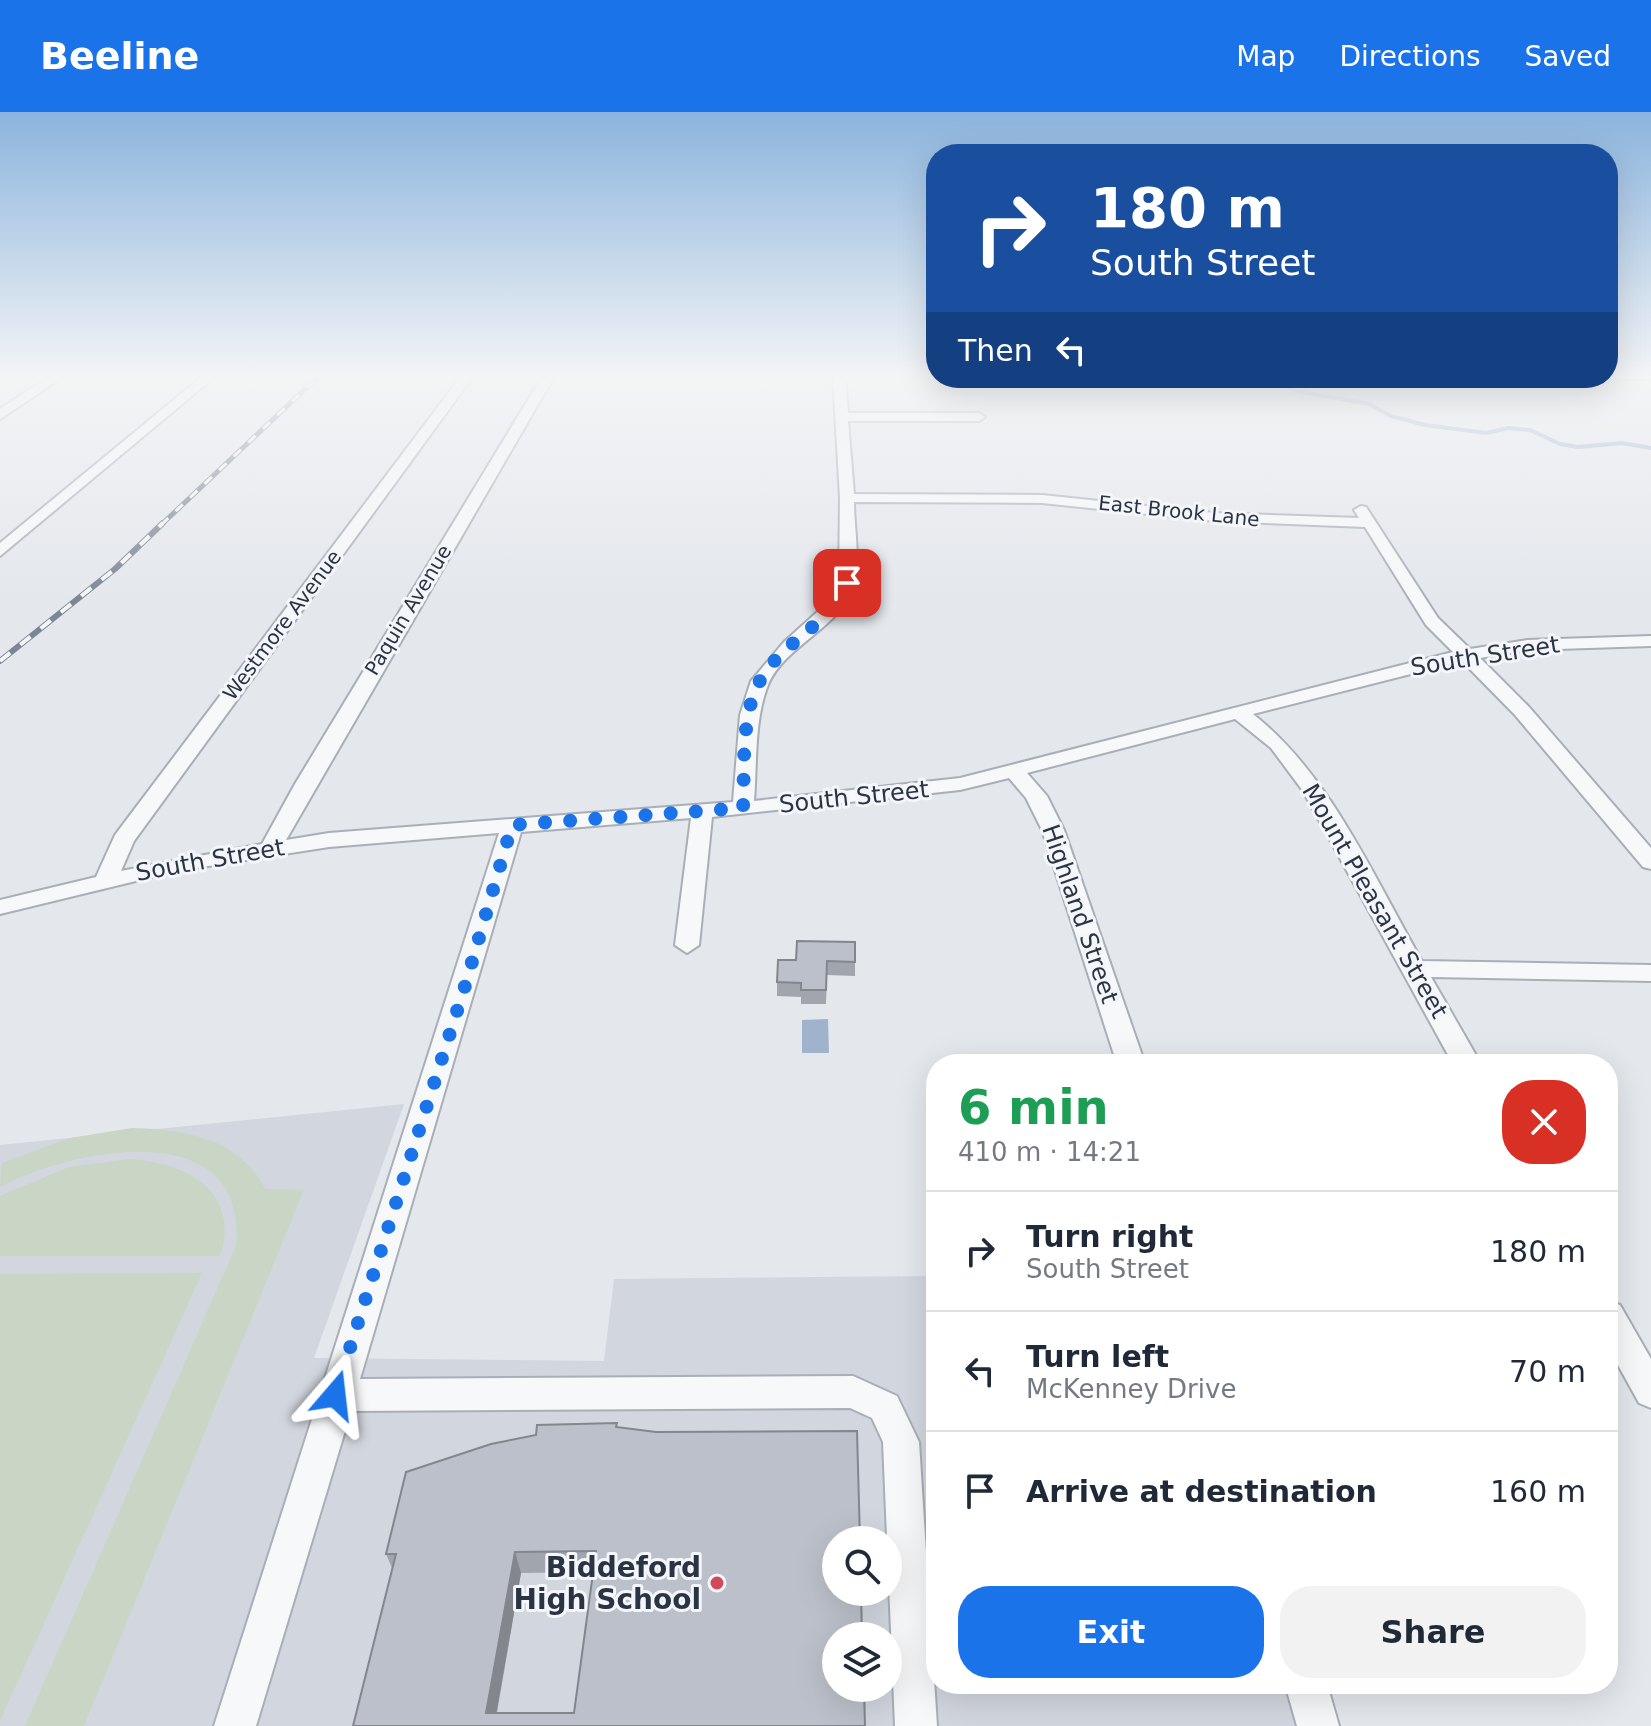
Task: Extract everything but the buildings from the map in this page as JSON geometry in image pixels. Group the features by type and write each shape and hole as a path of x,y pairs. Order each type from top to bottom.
{"street":[{"path":"0,551 121,450"},
{"name":"Westmore Avenue","path":"106,880 123,840 412,450"},
{"name":"Paquin Avenue","path":"271,848 305,784 504,450"},
{"path":"743,808 750,715 760,681 776,660 832,608 847,583 847,498 843,450"},
{"name":"East Brook Lane","path":"847,498 1042,499 1214,517 1364,516 1413,594 1463,655"},
{"name":"South Street","path":"0,907 106,880 271,848 349,838 878,796 1015,772 1463,655 1527,645 1651,641"},
{"path":"1463,655 1522,711 1651,862"},
{"name":"Mount Pleasant Street","path":"1238,712 1278,744 1298,768 1349,849 1461,1054"},
{"name":"Highland Street","path":"1015,772 1036,796 1053,830 1128,1054"},
{"path":"687,945 703,829 701,811"},
{"path":"235,1726 512,825"},
{"path":"1414,969 1651,973"},
{"path":"1618,1333 1651,1392"},
{"path":"335,1395 853,1392 868,1397 885,1407 901,1442 916,1726"},
{"path":"1309,1694 1318,1726"}],"shaded area":[{"path":"404,1104 314,1358 604,1361 614,1279 926,1276 926,1694 1292,1694 1301,1726 0,1726 0,1145"}],"green space":[{"path":"132,1128 190,1134 208,1140 241,1158 265,1189 304,1190 84,1726 25,1726 236,1246 232,1204 214,1175 186,1159 150,1152 110,1153 69,1161 0,1187 2,1163 70,1138"},
{"path":"130,1159 171,1167 204,1184 216,1197 223,1214 220,1256 0,1256 0,1196 69,1167"},
{"path":"202,1273 0,1721 0,1274"}],"water":[{"path":"828,1019 829,1053 802,1053 802,1020"}],"railway":[{"path":"161,525 240,450"},
{"path":"0,661 115,569 163,523"}],"place":[{"name":"Biddeford High School","path":"717,1583"}],"route":[{"path":"335,1395 465,986 512,825 743,808 754,693 767,670 822,619 839,599 847,583"}]}
